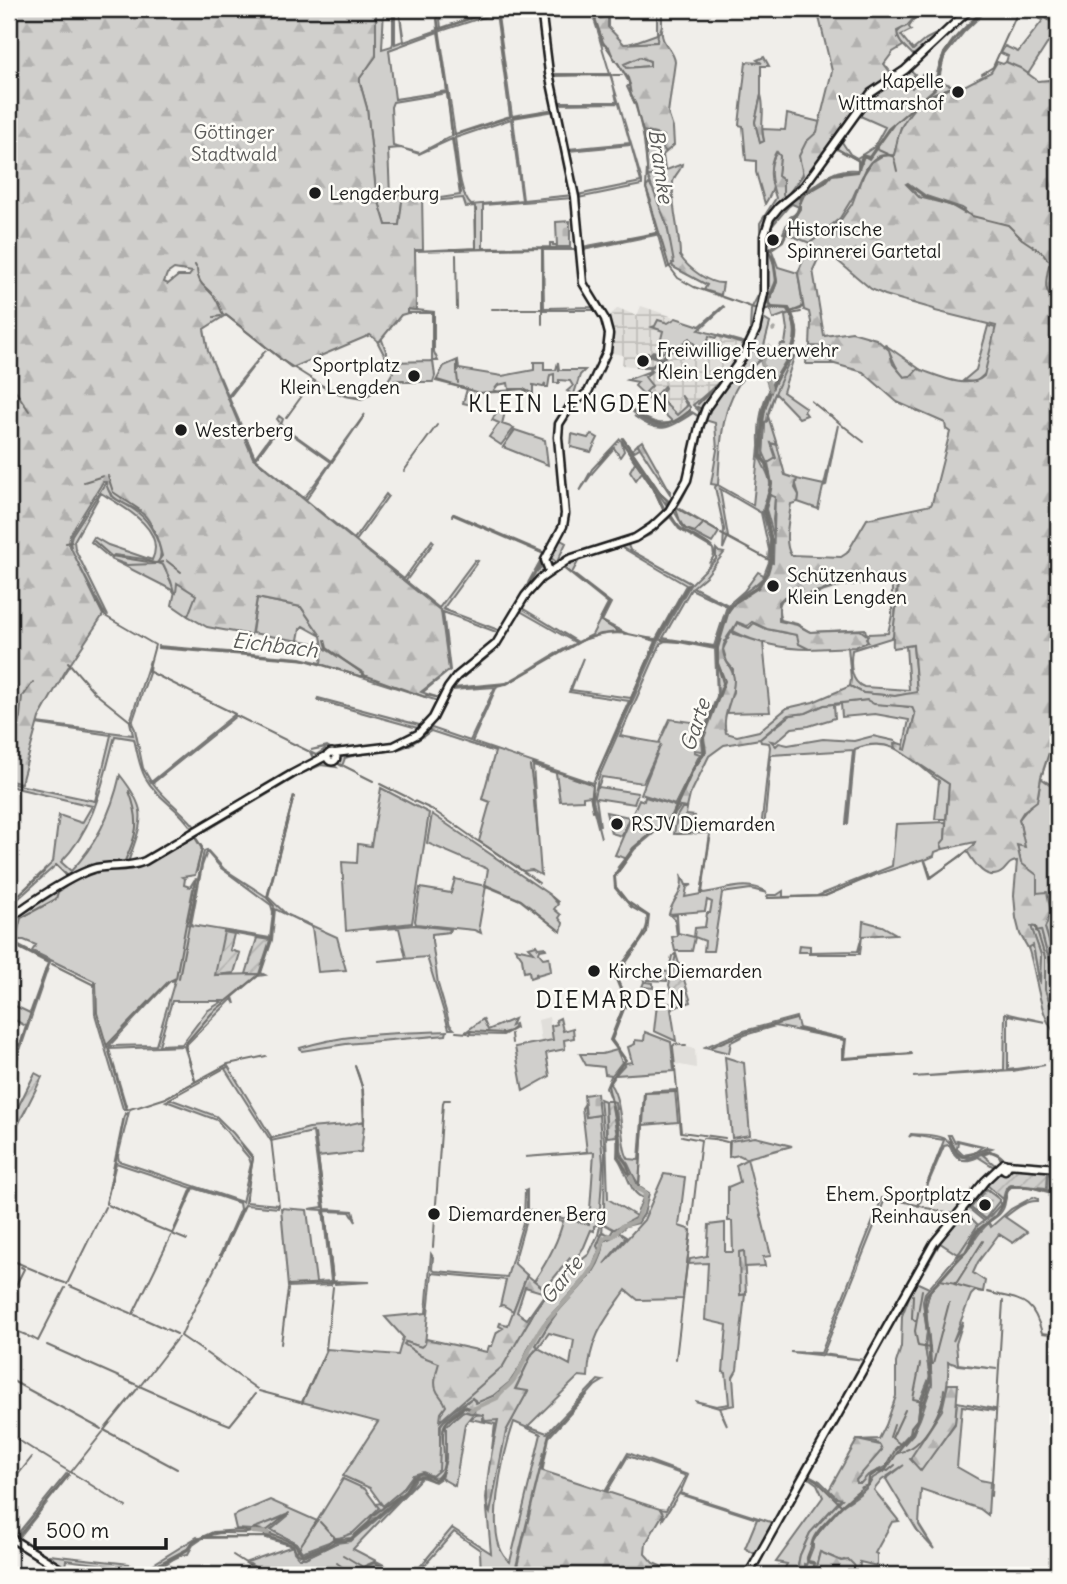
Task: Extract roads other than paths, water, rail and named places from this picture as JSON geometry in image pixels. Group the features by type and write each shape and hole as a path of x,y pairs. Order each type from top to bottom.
{"main road":[{"path":"502,9 513,9"},
{"path":"539,9 549,73 575,197 582,278 587,292 601,311 608,327 609,341 588,392 562,415 558,427 565,514 563,526 545,560 549,571"},
{"path":"11,918 83,873 101,867 134,865 153,857 292,774 332,757 394,747 422,732 436,715 451,684 494,647 530,589 549,571 573,557 635,538 657,524 672,508 687,480 706,408 746,352 761,311 765,231 769,220 779,207 803,189 871,93 911,65 970,9"},
{"path":"748,1575 938,1237 1005,1167 1058,1168"},
{"path":"9,1537 70,1575"}],"waterway":[{"path":"436,9 439,29"},
{"path":"441,29 497,9"},
{"name":"Bramke","path":"592,9 603,42 628,78 645,143 646,188 669,266 678,278 694,287 757,309"},
{"path":"1024,9 1041,14 1058,25"},
{"path":"497,12 506,81"},
{"path":"982,74 993,67 1016,16"},
{"path":"439,32 447,91"},
{"path":"553,75 611,75"},
{"path":"613,75 622,75"},
{"path":"924,98 956,86"},
{"path":"447,93 453,136"},
{"path":"513,117 553,110"},
{"path":"455,135 510,117"},
{"path":"453,139 461,193"},
{"path":"836,148 862,163"},
{"path":"876,149 895,160"},
{"name":"Garte","path":"862,179 873,159 886,155"},
{"path":"895,162 897,171"},
{"path":"907,184 925,197 972,216 1008,225 1048,260"},
{"path":"471,249 476,249 476,209"},
{"path":"582,249 657,233"},
{"path":"487,249 497,248"},
{"path":"507,248 520,248"},
{"path":"522,248 538,248"},
{"path":"540,248 556,248"},
{"path":"450,249 464,249"},
{"path":"465,249 470,249"},
{"path":"478,249 486,249"},
{"path":"542,249 542,309"},
{"path":"456,255 457,309"},
{"path":"1049,265 1046,287 1058,305"},
{"path":"197,269 200,281 216,298 223,315"},
{"path":"790,312 801,309 803,305"},
{"path":"492,309 500,309"},
{"path":"502,309 513,309"},
{"path":"515,309 541,309"},
{"path":"542,310 542,324"},
{"path":"433,312 433,349"},
{"path":"791,314 801,312"},
{"path":"214,317 221,316"},
{"path":"227,316 279,357"},
{"path":"769,346 762,362 771,390"},
{"path":"280,359 326,388 358,398 390,381 404,380"},
{"path":"457,362 457,372"},
{"path":"457,374 458,383"},
{"path":"437,380 480,393 523,389 533,394"},
{"path":"698,404 722,380"},
{"path":"9,381 29,411"},
{"path":"286,418 309,386"},
{"path":"811,401 827,414"},
{"path":"697,407 702,409"},
{"path":"633,411 655,424 662,424 675,421 690,410"},
{"path":"356,428 364,416"},
{"path":"685,528 676,509 693,471 706,418"},
{"path":"836,420 844,427"},
{"path":"410,462 437,425"},
{"path":"845,427 855,435"},
{"path":"856,436 864,442"},
{"path":"623,438 670,504"},
{"path":"622,442 653,487"},
{"path":"332,461 343,445"},
{"path":"599,463 610,451"},
{"path":"404,471 409,464"},
{"path":"84,482 103,476"},
{"path":"108,476 113,492 140,510"},
{"path":"654,490 664,511"},
{"path":"665,502 669,505"},
{"path":"678,509 718,532"},
{"path":"452,516 453,514 545,554"},
{"path":"664,521 671,516 680,529 700,540"},
{"path":"686,529 695,532 702,525"},
{"path":"721,534 771,561"},
{"name":"Eichbach","path":"94,541 111,556 163,562"},
{"path":"702,541 709,545"},
{"path":"66,543 72,542"},
{"path":"550,557 556,562"},
{"path":"551,565 562,560"},
{"path":"167,561 181,572"},
{"path":"531,580 542,561"},
{"path":"542,574 545,570 543,566"},
{"path":"564,568 609,603 608,607"},
{"path":"507,621 529,583"},
{"path":"673,610 688,585"},
{"name":"Eichbach","path":"97,603 105,616 155,645 148,671"},
{"path":"603,616 607,608"},
{"path":"656,642 672,612"},
{"path":"602,618 601,621 619,632 657,640"},
{"path":"452,689 507,684 585,639 619,632"},
{"path":"325,640 327,648 366,676"},
{"path":"661,640 718,648"},
{"path":"631,698 656,643"},
{"name":"Eichbach","path":"158,647 302,659 367,676 425,697"},
{"path":"485,657 494,649"},
{"path":"68,662 95,693 130,721"},
{"path":"150,672 235,714"},
{"path":"9,682 18,690"},
{"path":"24,695 33,682"},
{"name":"Eichbach","path":"426,695 441,698"},
{"path":"9,750 20,717 22,696"},
{"path":"597,775 631,700"},
{"path":"430,727 443,704"},
{"path":"237,716 308,751"},
{"path":"401,746 427,730"},
{"path":"338,758 347,755"},
{"path":"337,763 341,765"},
{"path":"533,764 555,772"},
{"path":"344,766 358,773"},
{"path":"530,766 533,787"},
{"path":"557,772 566,775"},
{"path":"361,775 373,781"},
{"path":"568,776 588,783"},
{"path":"589,783 593,786 593,811"},
{"path":"380,784 392,790"},
{"path":"533,789 535,814"},
{"path":"393,790 405,796"},
{"path":"124,863 136,828 135,811 129,791"},
{"path":"274,906 267,898 294,796"},
{"path":"407,797 412,800"},
{"path":"414,801 431,809"},
{"path":"433,810 453,824"},
{"path":"536,817 538,836"},
{"path":"455,825 472,837"},
{"path":"677,834 690,833"},
{"path":"111,870 145,863 193,837"},
{"path":"196,838 202,847 197,871"},
{"path":"473,838 484,845"},
{"path":"701,894 710,839"},
{"path":"486,846 531,877"},
{"path":"927,866 931,878 967,851"},
{"path":"56,865 68,877"},
{"path":"190,922 200,871"},
{"path":"9,910 13,900 44,872"},
{"path":"768,898 825,896 871,876"},
{"path":"17,934 21,918 56,899 58,892 79,878"},
{"path":"532,878 539,883"},
{"path":"187,922 196,879"},
{"path":"486,885 521,900 560,931"},
{"path":"552,897 558,902"},
{"path":"195,1081 185,1044 212,1013 260,974 271,941 274,908"},
{"path":"107,1045 168,982 176,978 186,924"},
{"path":"179,978 189,926"},
{"path":"1036,927 1045,957 1045,990 1058,1025"},
{"path":"18,947 46,961"},
{"path":"670,965 672,956"},
{"path":"52,964 94,985"},
{"path":"34,1005 47,966"},
{"path":"667,980 669,972"},
{"path":"96,983 97,1013 107,1047"},
{"path":"32,1011 33,1006"},
{"path":"28,1021 31,1012"},
{"path":"711,1047 747,1032 796,1019"},
{"path":"22,1040 28,1023"},
{"path":"510,1031 515,1027"},
{"path":"797,1029 845,1040 843,1059 912,1054"},
{"path":"470,1031 510,1031"},
{"path":"456,1032 468,1033"},
{"path":"511,1034 512,1043"},
{"path":"16,1058 21,1042"},
{"path":"675,1044 673,1046 681,1132 725,1138"},
{"path":"676,1044 681,1045"},
{"path":"108,1048 126,1110 128,1109"},
{"path":"167,1097 228,1064 266,1056"},
{"path":"355,1066 363,1090 364,1127"},
{"path":"169,1099 225,1068"},
{"path":"639,1185 645,1093 676,1092"},
{"path":"138,1107 166,1098"},
{"path":"433,1247 443,1103 444,1100 450,1100"},
{"path":"130,1109 136,1107"},
{"path":"116,1160 125,1113"},
{"path":"315,1134 325,1209"},
{"path":"682,1136 701,1140 691,1226"},
{"path":"271,1138 279,1206"},
{"path":"703,1138 714,1139"},
{"path":"949,1138 963,1157 988,1148"},
{"path":"715,1139 727,1142"},
{"path":"729,1142 729,1154"},
{"path":"242,1145 253,1159 245,1203"},
{"path":"982,1154 991,1151 1001,1157"},
{"path":"918,1206 939,1154"},
{"path":"106,1204 115,1162"},
{"name":"Garte","path":"471,1410 497,1398 513,1381 543,1326 580,1286 595,1265 603,1239 613,1236 622,1226 636,1221 644,1203 645,1193 635,1187 631,1177"},
{"path":"187,1240 172,1234 193,1188"},
{"path":"887,1197 924,1207"},
{"path":"108,1205 139,1219"},
{"path":"221,1256 244,1205"},
{"path":"941,1212 954,1214 960,1206"},
{"path":"67,1284 105,1207"},
{"path":"926,1208 932,1209"},
{"path":"935,1210 940,1211"},
{"path":"325,1211 333,1280"},
{"path":"944,1226 951,1217"},
{"path":"140,1220 171,1233"},
{"path":"688,1253 691,1231"},
{"path":"133,1314 171,1236"},
{"path":"957,1282 983,1241"},
{"path":"683,1296 688,1256"},
{"path":"186,1325 220,1258"},
{"path":"16,1262 25,1266"},
{"path":"27,1267 39,1272"},
{"path":"9,1299 24,1269"},
{"path":"40,1273 54,1279"},
{"path":"56,1280 65,1283"},
{"path":"940,1280 956,1283"},
{"path":"334,1282 339,1282"},
{"path":"288,1285 332,1283"},
{"path":"954,1284 983,1292"},
{"path":"70,1286 86,1293"},
{"path":"326,1349 333,1287"},
{"path":"31,1337 38,1341 65,1288"},
{"path":"281,1344 288,1289"},
{"path":"922,1290 915,1331 918,1346 930,1348"},
{"path":"987,1292 1023,1302 1034,1312 1042,1333 1058,1335"},
{"path":"88,1294 108,1303"},
{"path":"913,1295 912,1318 915,1321"},
{"path":"676,1359 683,1299"},
{"path":"991,1496 1003,1301"},
{"path":"930,1364 933,1364 949,1303"},
{"path":"110,1304 117,1308"},
{"path":"119,1308 131,1313"},
{"path":"135,1315 164,1328"},
{"path":"185,1327 181,1336 203,1351"},
{"path":"9,1328 13,1329"},
{"path":"166,1329 177,1334"},
{"path":"14,1330 26,1335"},
{"path":"140,1386 178,1337"},
{"path":"47,1345 200,1413"},
{"path":"311,1384 325,1352"},
{"path":"206,1353 257,1389"},
{"path":"920,1364 913,1399 923,1401"},
{"path":"9,1379 101,1429"},
{"path":"302,1403 310,1385"},
{"path":"138,1388 104,1430 177,1469"},
{"path":"906,1450 920,1441 932,1425 941,1406 944,1389"},
{"path":"259,1391 300,1402"},
{"path":"202,1414 230,1425 255,1394"},
{"path":"547,1441 549,1434 586,1395"},
{"path":"900,1444 892,1438 905,1410"},
{"path":"890,1437 894,1425"},
{"path":"71,1472 103,1432"},
{"path":"9,1434 34,1450"},
{"path":"542,1469 547,1443"},
{"path":"35,1451 42,1455"},
{"path":"898,1453 904,1451"},
{"path":"43,1455 59,1465"},
{"path":"9,1486 32,1457"},
{"path":"885,1470 888,1471 895,1465"},
{"path":"60,1466 70,1472"},
{"path":"72,1473 87,1482"},
{"path":"17,1538 69,1474"},
{"path":"807,1475 817,1481 841,1505"},
{"path":"88,1483 126,1507"},
{"path":"265,1532 289,1513"},
{"path":"297,1551 316,1522"},
{"path":"320,1522 334,1540"},
{"name":"Garte","path":"253,1532 268,1533"},
{"path":"233,1555 264,1575"},
{"path":"343,1555 363,1567"},
{"path":"344,1575 374,1562 399,1575"},
{"path":"337,1563 350,1573"},
{"path":"808,1575 813,1573 813,1565"},
{"path":"163,1575 171,1566"},
{"path":"814,1566 814,1575"}],"place":[{"name":"Kapelle Wittmarshof","path":"958,92"},
{"name":"Lengderburg","path":"315,193"},
{"name":"Historische Spinnerei Gartetal","path":"773,240"},
{"name":"Freiwillige Feuerwehr Klein Lengden","path":"643,361"},
{"name":"Sportplatz Klein Lengden","path":"414,376"},
{"name":"Westerberg","path":"181,430"},
{"name":"Schützenhaus Klein Lengden","path":"773,586"},
{"name":"RSJV Diemarden","path":"617,824"},
{"name":"Kirche Diemarden","path":"594,971"},
{"name":"Ehem. Sportplatz Reinhausen","path":"985,1205"},
{"name":"Diemardener Berg","path":"434,1214"}],"district":[{"name":"KLEIN LENGDEN","path":"569,403"},
{"name":"DIEMARDEN","path":"611,999"}],"park label":[{"name":"Göttinger Stadtwald","path":"234,143"}]}
